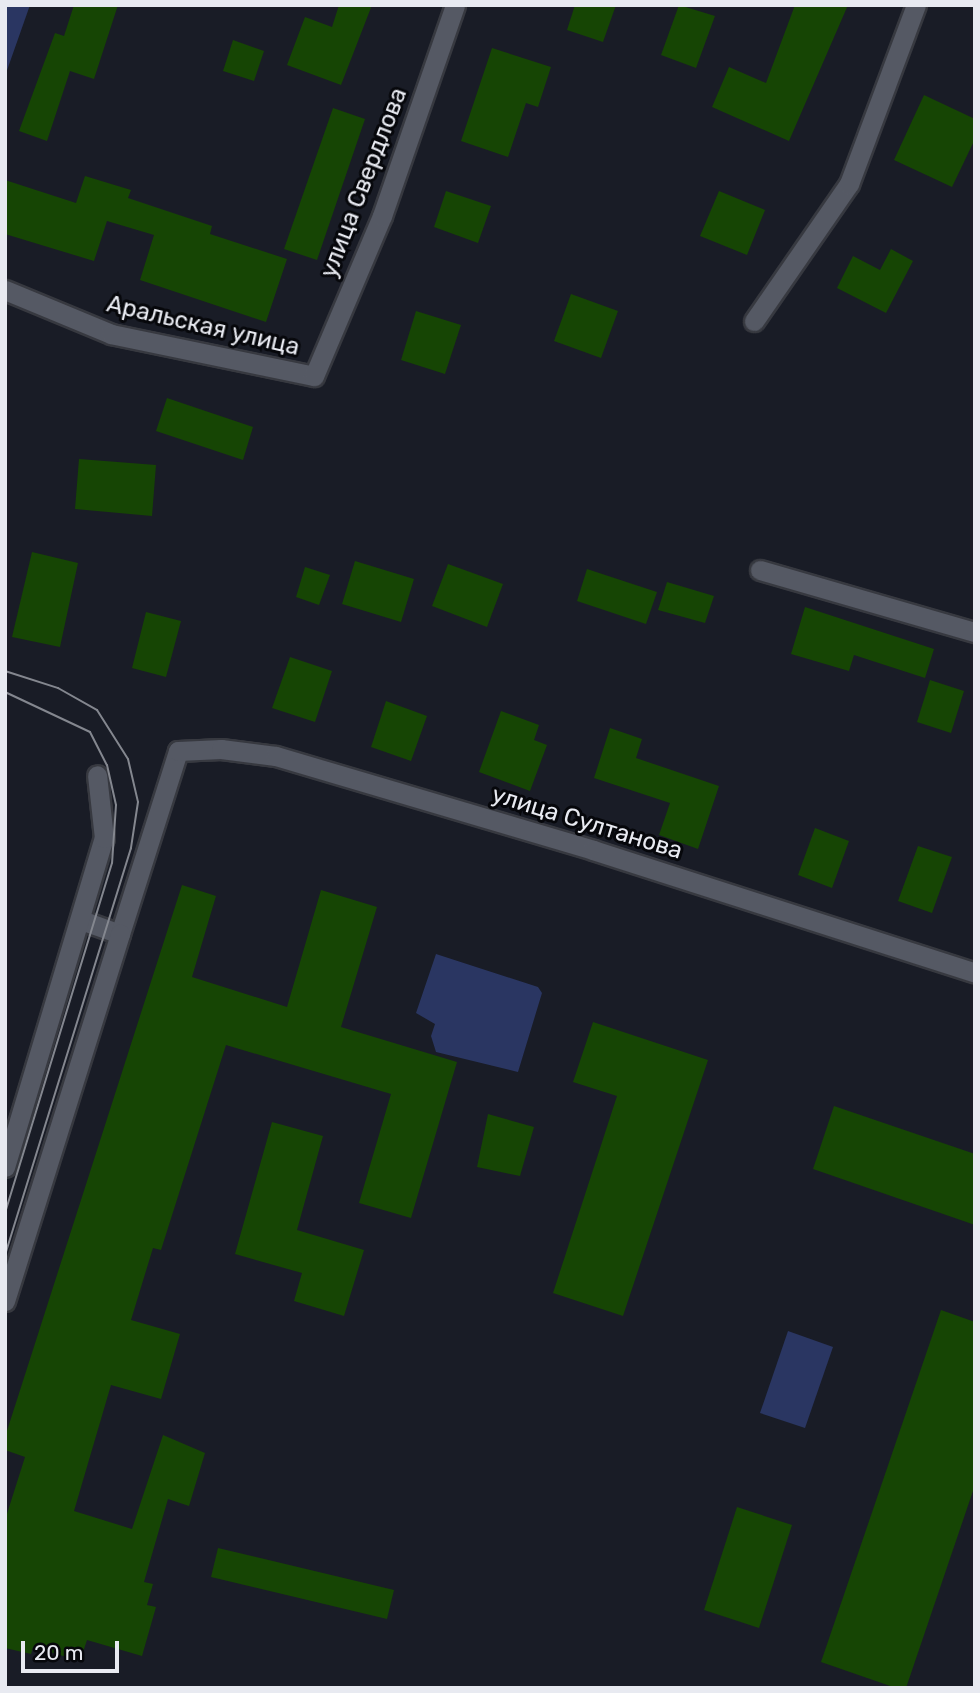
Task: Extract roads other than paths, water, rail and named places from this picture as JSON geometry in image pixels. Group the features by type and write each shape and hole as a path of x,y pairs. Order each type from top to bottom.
{"street":[{"name":"улица Свердлова","path":"314,376 382,216 455,5"},
{"path":"754,321 849,184 916,5"},
{"name":"Аральская улица","path":"5,290 111,334 314,376"},
{"path":"760,570 975,632"},
{"name":"улица Султанова","path":"120,934 178,751 221,749 276,756 593,850 975,973"},
{"path":"5,1167 104,838 97,775"},
{"path":"5,1301 120,934 81,920"}],"tram line":[{"path":"5,671 58,688 97,710 128,759 138,802 131,848 5,1255"},
{"path":"5,692 90,732 107,765 116,805 112,863 5,1213"}]}
